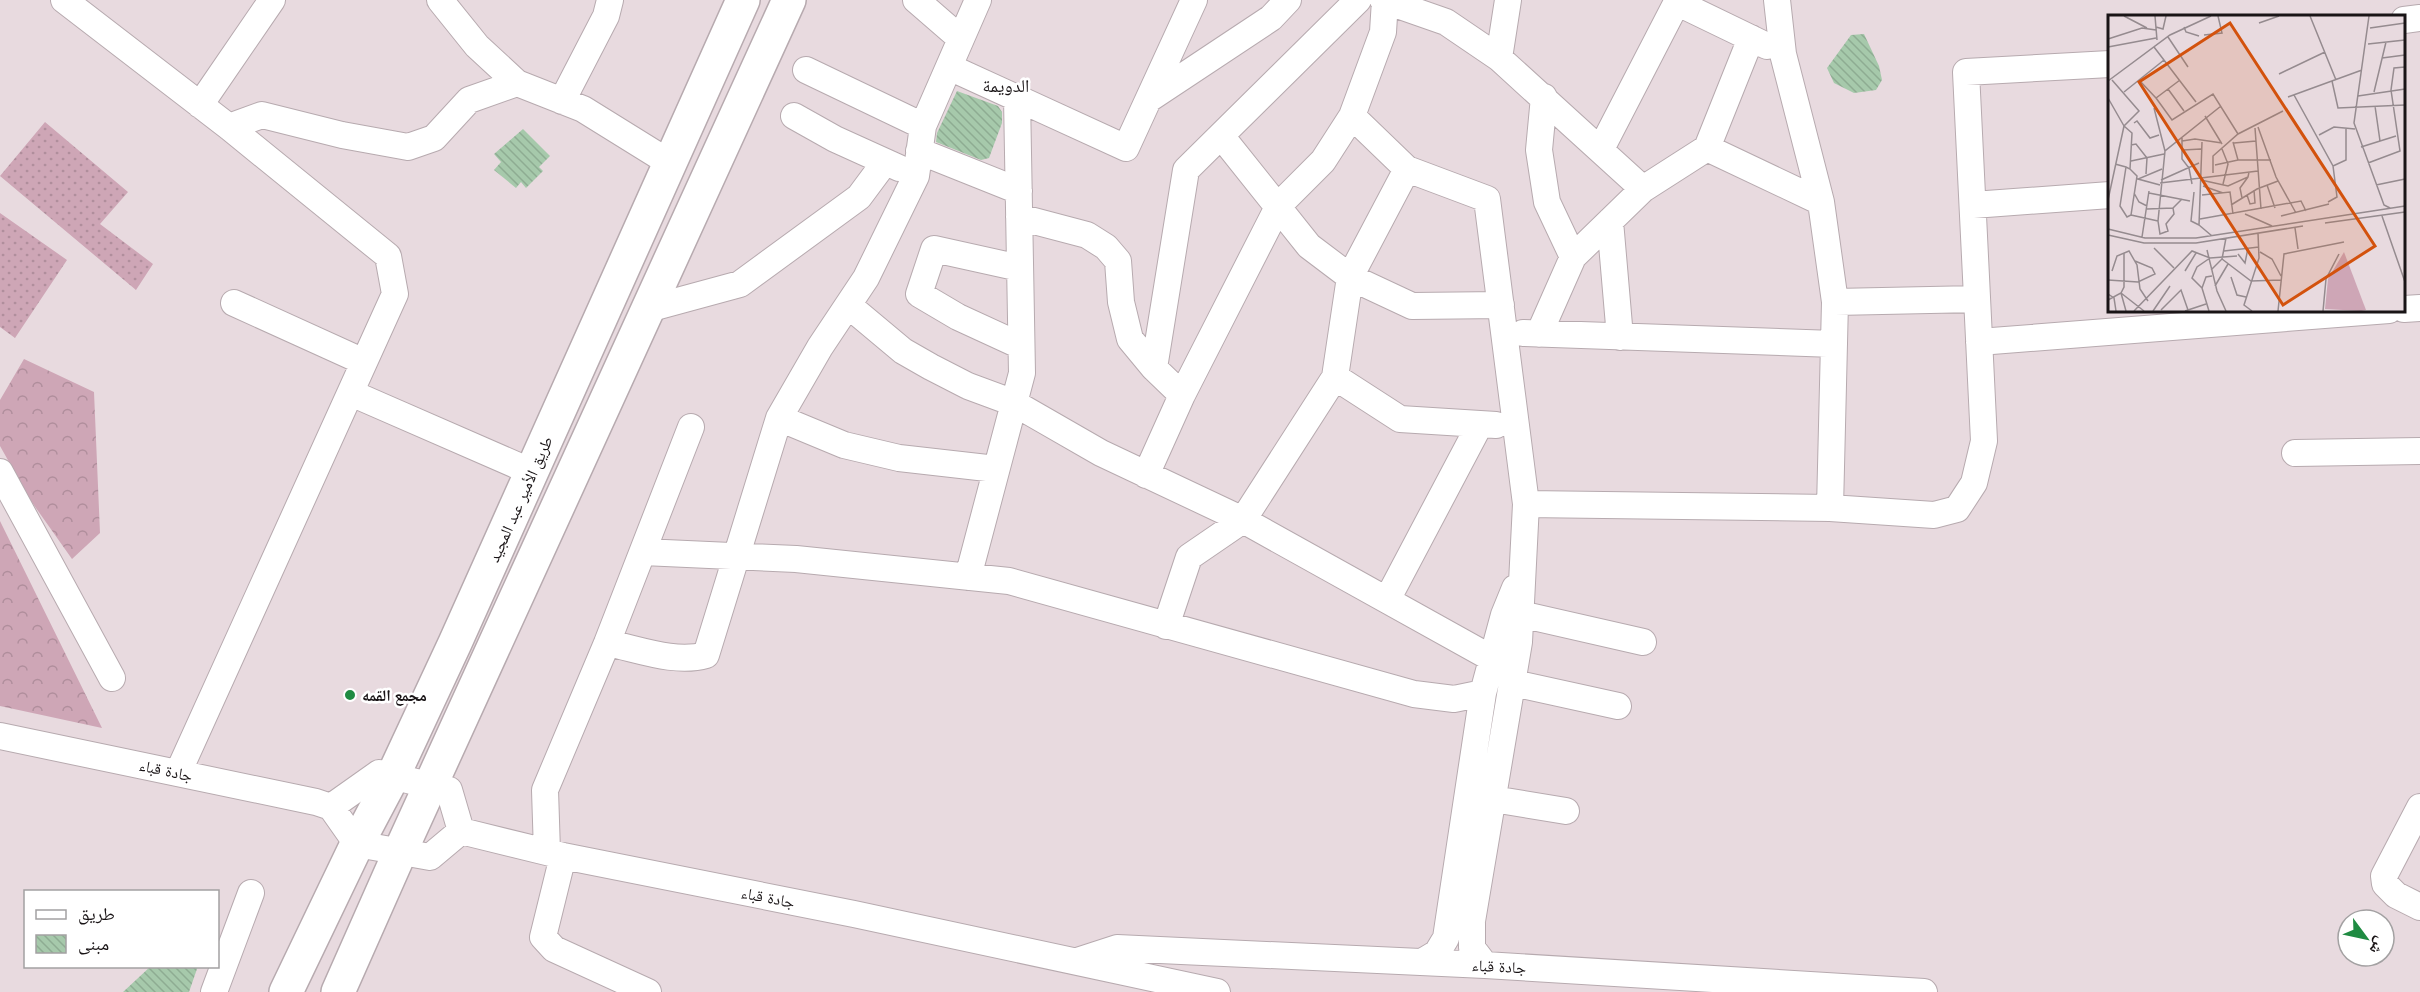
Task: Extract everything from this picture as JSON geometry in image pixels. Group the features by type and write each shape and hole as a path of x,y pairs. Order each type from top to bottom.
{"main road":[{"name":"طريق الأمير عبد المجيد","path":"286,992 357,844 393,776 743,0"},
{"path":"338,992 789,0"},
{"path":"575,376 610,393"}],"street":[{"path":"64,0 229,126 388,256 395,294 178,773"},
{"path":"200,105 272,0"},
{"path":"440,0 477,46 517,83 583,109 670,163"},
{"path":"916,0 961,39"},
{"path":"607,643 679,658 693,659 706,655 779,418 820,346 866,278 918,164 923,126 978,0"},
{"path":"949,67 1126,148 1194,0"},
{"path":"1149,99 1271,18 1288,0"},
{"path":"1154,368 1186,170 1222,137 1358,0"},
{"path":"1146,475 1182,395 1279,205 1323,161 1352,117 1383,32 1384,0 1446,22 1499,58 1643,189"},
{"path":"1499,58 1508,0"},
{"path":"1777,0 1783,54 1821,202 1835,302 1830,508"},
{"path":"1601,149 1678,1 1783,54"},
{"path":"562,100 602,5"},
{"path":"2405,20 2420,18"},
{"path":"1539,334 1573,257 1643,189 1707,148 1751,38"},
{"path":"1526,504 1830,508 1934,515 1957,509 1974,483 1984,441 1966,72 2108,64"},
{"path":"806,70 923,126"},
{"path":"229,126 262,115 342,135 408,147 434,138 469,100 517,83"},
{"path":"1544,97 1539,150 1547,202 1573,257"},
{"path":"968,577 1022,373 1017,98"},
{"path":"794,116 835,139 885,162 918,164 1019,191"},
{"path":"1352,117 1407,169 1487,199 1526,504 1520,614 1513,683 1472,921 1472,948 1485,965"},
{"path":"1222,137 1279,205 1309,246 1350,277 1412,306 1501,305"},
{"path":"1707,148 1821,202"},
{"path":"648,309 740,284 859,197 885,162"},
{"path":"1166,626 1189,557 1243,520 1335,377 1350,277 1407,169"},
{"path":"1973,205 2108,195"},
{"path":"1019,217 1087,235 1106,247 1118,261 1121,302 1130,339 1154,368 1182,395"},
{"path":"1610,221 1620,337"},
{"path":"1020,268 934,249 919,294 958,317 1021,346"},
{"path":"1835,302 1977,298"},
{"path":"234,303 364,362"},
{"path":"848,305 903,351 968,386 1014,404 1146,475 1243,520 1491,658"},
{"path":"2405,309 2420,308"},
{"path":"1979,342 2230,317 2344,312"},
{"path":"1504,333 1834,344"},
{"path":"1335,377 1400,419 1516,427"},
{"path":"351,393 532,472"},
{"path":"779,418 844,445 898,458 996,469"},
{"path":"1387,600 1480,424"},
{"path":"648,992 554,949 543,937 555,854 545,790 607,643 691,427"},
{"path":"2295,453 2420,451"},
{"path":"0,472 112,678"},
{"path":"643,552 796,559 1010,581 1414,694 1455,699 1483,693"},
{"path":"1422,962 1437,953 1446,938 1483,693 1504,615 1522,572"},
{"path":"1520,614 1643,642"},
{"path":"1513,683 1618,706"},
{"name":"جادة قباء","path":"0,736 331,807"},
{"path":"379,773 431,785 449,790 461,831 430,857 357,844 331,807 379,773"},
{"path":"1493,799 1566,811"},
{"path":"2420,807 2384,876 2385,884 2396,895 2420,907"},
{"name":"جادة قباء","path":"461,831 555,854 1217,992"},
{"path":"214,992 251,893"},
{"name":"جادة قباء","path":"1077,961 1117,948 1485,965 1924,992"}],"green space":[{"path":"45,122 128,192 100,224 153,264 136,290 0,176"},
{"path":"0,213 67,260 15,338 0,327"},
{"path":"24,359 94,392 100,533 72,559 31,501 0,446 0,400"},
{"path":"0,521 102,728 0,706"}],"building":[{"path":"1864,34 1879,66 1882,80 1876,90 1854,93 1834,83 1827,68 1851,35"},
{"path":"957,91 998,106 1002,112 1002,123 989,158 981,160 936,142 937,133"},
{"path":"523,129 550,156 539,167 543,171 526,188 521,182 516,188 494,170 501,162 494,154"},
{"path":"149,968 197,968 189,992 123,992"}],"place":[{"name":"مجمع القمه","path":"350,695"}],"district":[{"name":"الدويمة","path":"1006,86"}]}
